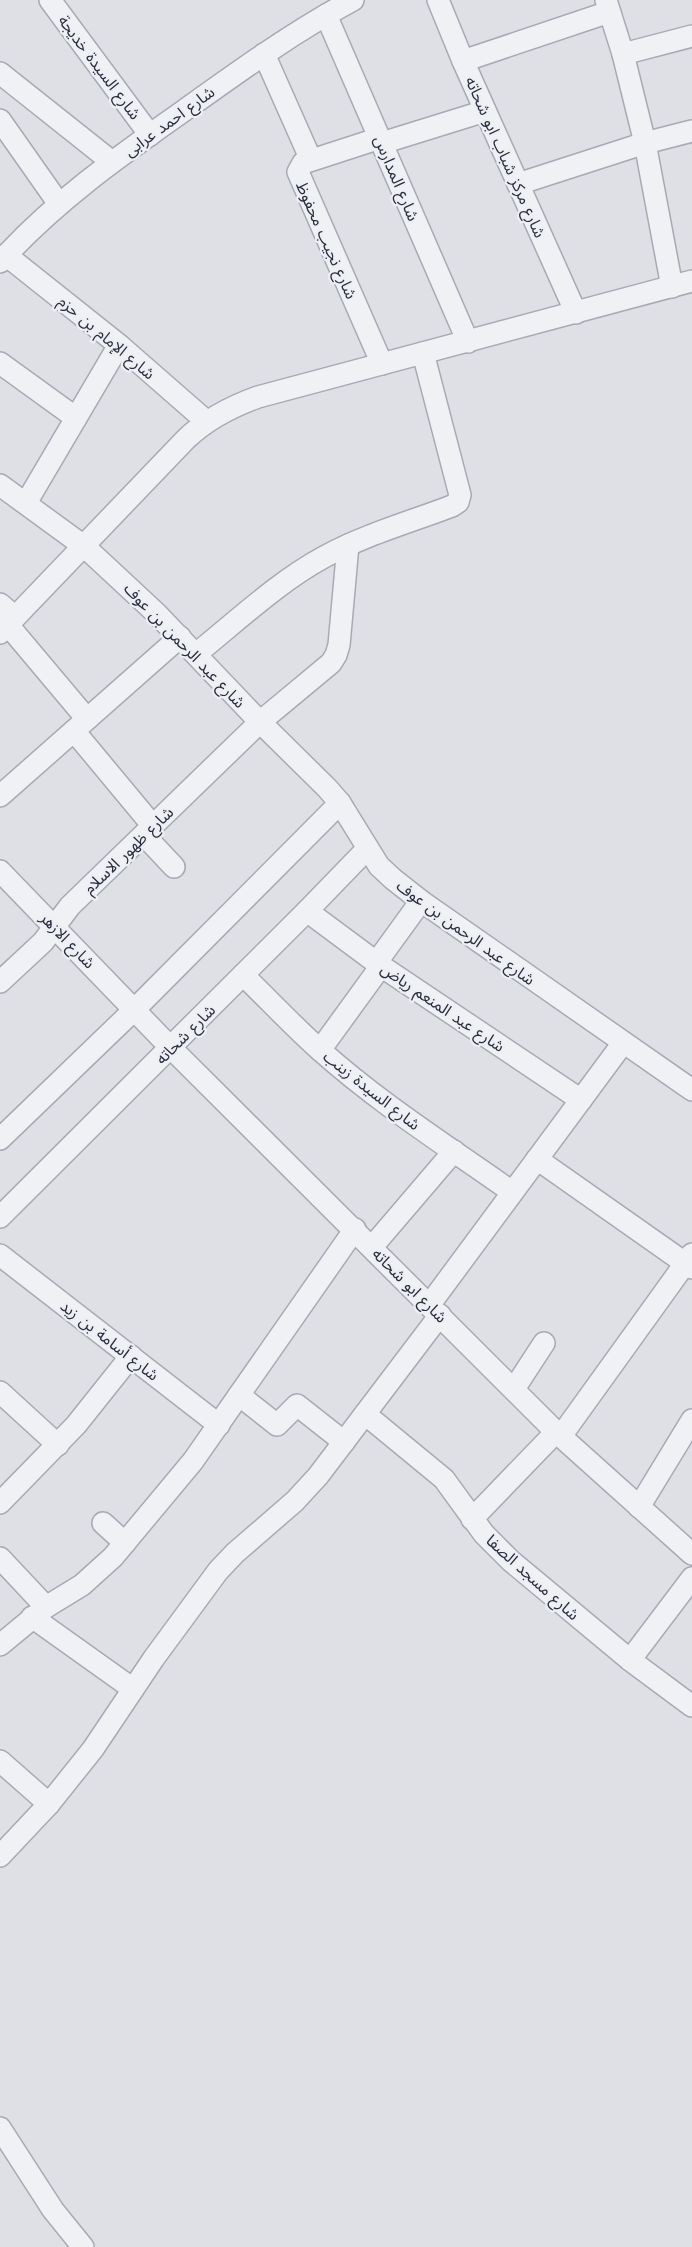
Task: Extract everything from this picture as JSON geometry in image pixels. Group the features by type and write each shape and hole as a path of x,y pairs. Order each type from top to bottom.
{"street":[{"name":"شارع السيدة خديجة","path":"50,0 150,134"},
{"name":"شارع احمد عرابى","path":"3,258 59,204 112,162 264,54 353,0"},
{"name":"شارع مركز شباب ابو شحاته","path":"438,0 485,111 576,312"},
{"path":"174,866 148,831 81,725 6,620 85,547 186,439 206,422 232,406 258,397 682,284 623,54 608,6 463,61"},
{"name":"شارع المدارس","path":"326,15 468,342"},
{"path":"623,54 692,36"},
{"path":"264,54 311,160"},
{"path":"0,73 112,162"},
{"name":"شارع نجيب محفوظ","path":"382,364 298,176 300,166 311,160 485,111"},
{"path":"0,120 59,204"},
{"path":"518,184 645,143 692,131"},
{"name":"شارع الإمام بن حزم","path":"3,258 119,345 206,422"},
{"path":"26,503 119,345"},
{"path":"196,654 302,570 348,545 452,506 458,502 460,495 423,354"},
{"path":"0,363 76,418"},
{"path":"0,485 85,547"},
{"name":"شارع ظهور الاسلام","path":"0,982 43,942 70,906 260,722 331,663 336,655 348,545"},
{"name":"شارع عبد الرحمن بن عوف","path":"85,547 133,590 180,637 340,803 367,849 393,879 421,901 692,1090"},
{"path":"0,796 180,637"},
{"path":"0,1139 135,1009 340,803"},
{"name":"شارع شحاته","path":"0,1217 171,1048 367,849"},
{"name":"شارع الازهر","path":"0,871 135,1009"},
{"path":"320,1050 421,901"},
{"name":"شارع عبد المنعم رياض","path":"307,911 379,965 581,1100"},
{"name":"شارع السيدة زينب","path":"243,975 320,1050 385,1102 512,1192"},
{"name":"شارع ابو شحاته","path":"135,1009 171,1048 559,1434 692,1554"},
{"path":"0,1856 49,1804 93,1749 133,1689 218,1571 235,1553 295,1501 318,1476 365,1414 512,1192 623,1043"},
{"path":"372,1247 454,1151"},
{"path":"472,1519 559,1434 690,1262 537,1159"},
{"path":"0,1645 39,1612 82,1585 125,1543 193,1461 355,1229"},
{"name":"شارع أسامة بن زيد","path":"0,1255 219,1424"},
{"path":"514,1389 544,1343"},
{"path":"0,1503 58,1445 131,1356"},
{"path":"0,1392 58,1445"},
{"path":"239,1395 277,1425 297,1405 344,1442"},
{"name":"شارع مسجد الصفا","path":"365,1414 444,1479 457,1494 472,1519 511,1561 630,1660 692,1706"},
{"path":"639,1507 692,1420"},
{"path":"103,1523 125,1543"},
{"path":"0,1558 39,1612 133,1689"},
{"path":"630,1660 692,1578"},
{"path":"0,1761 49,1804"},
{"path":"0,2128 54,2210 83,2247"}]}
